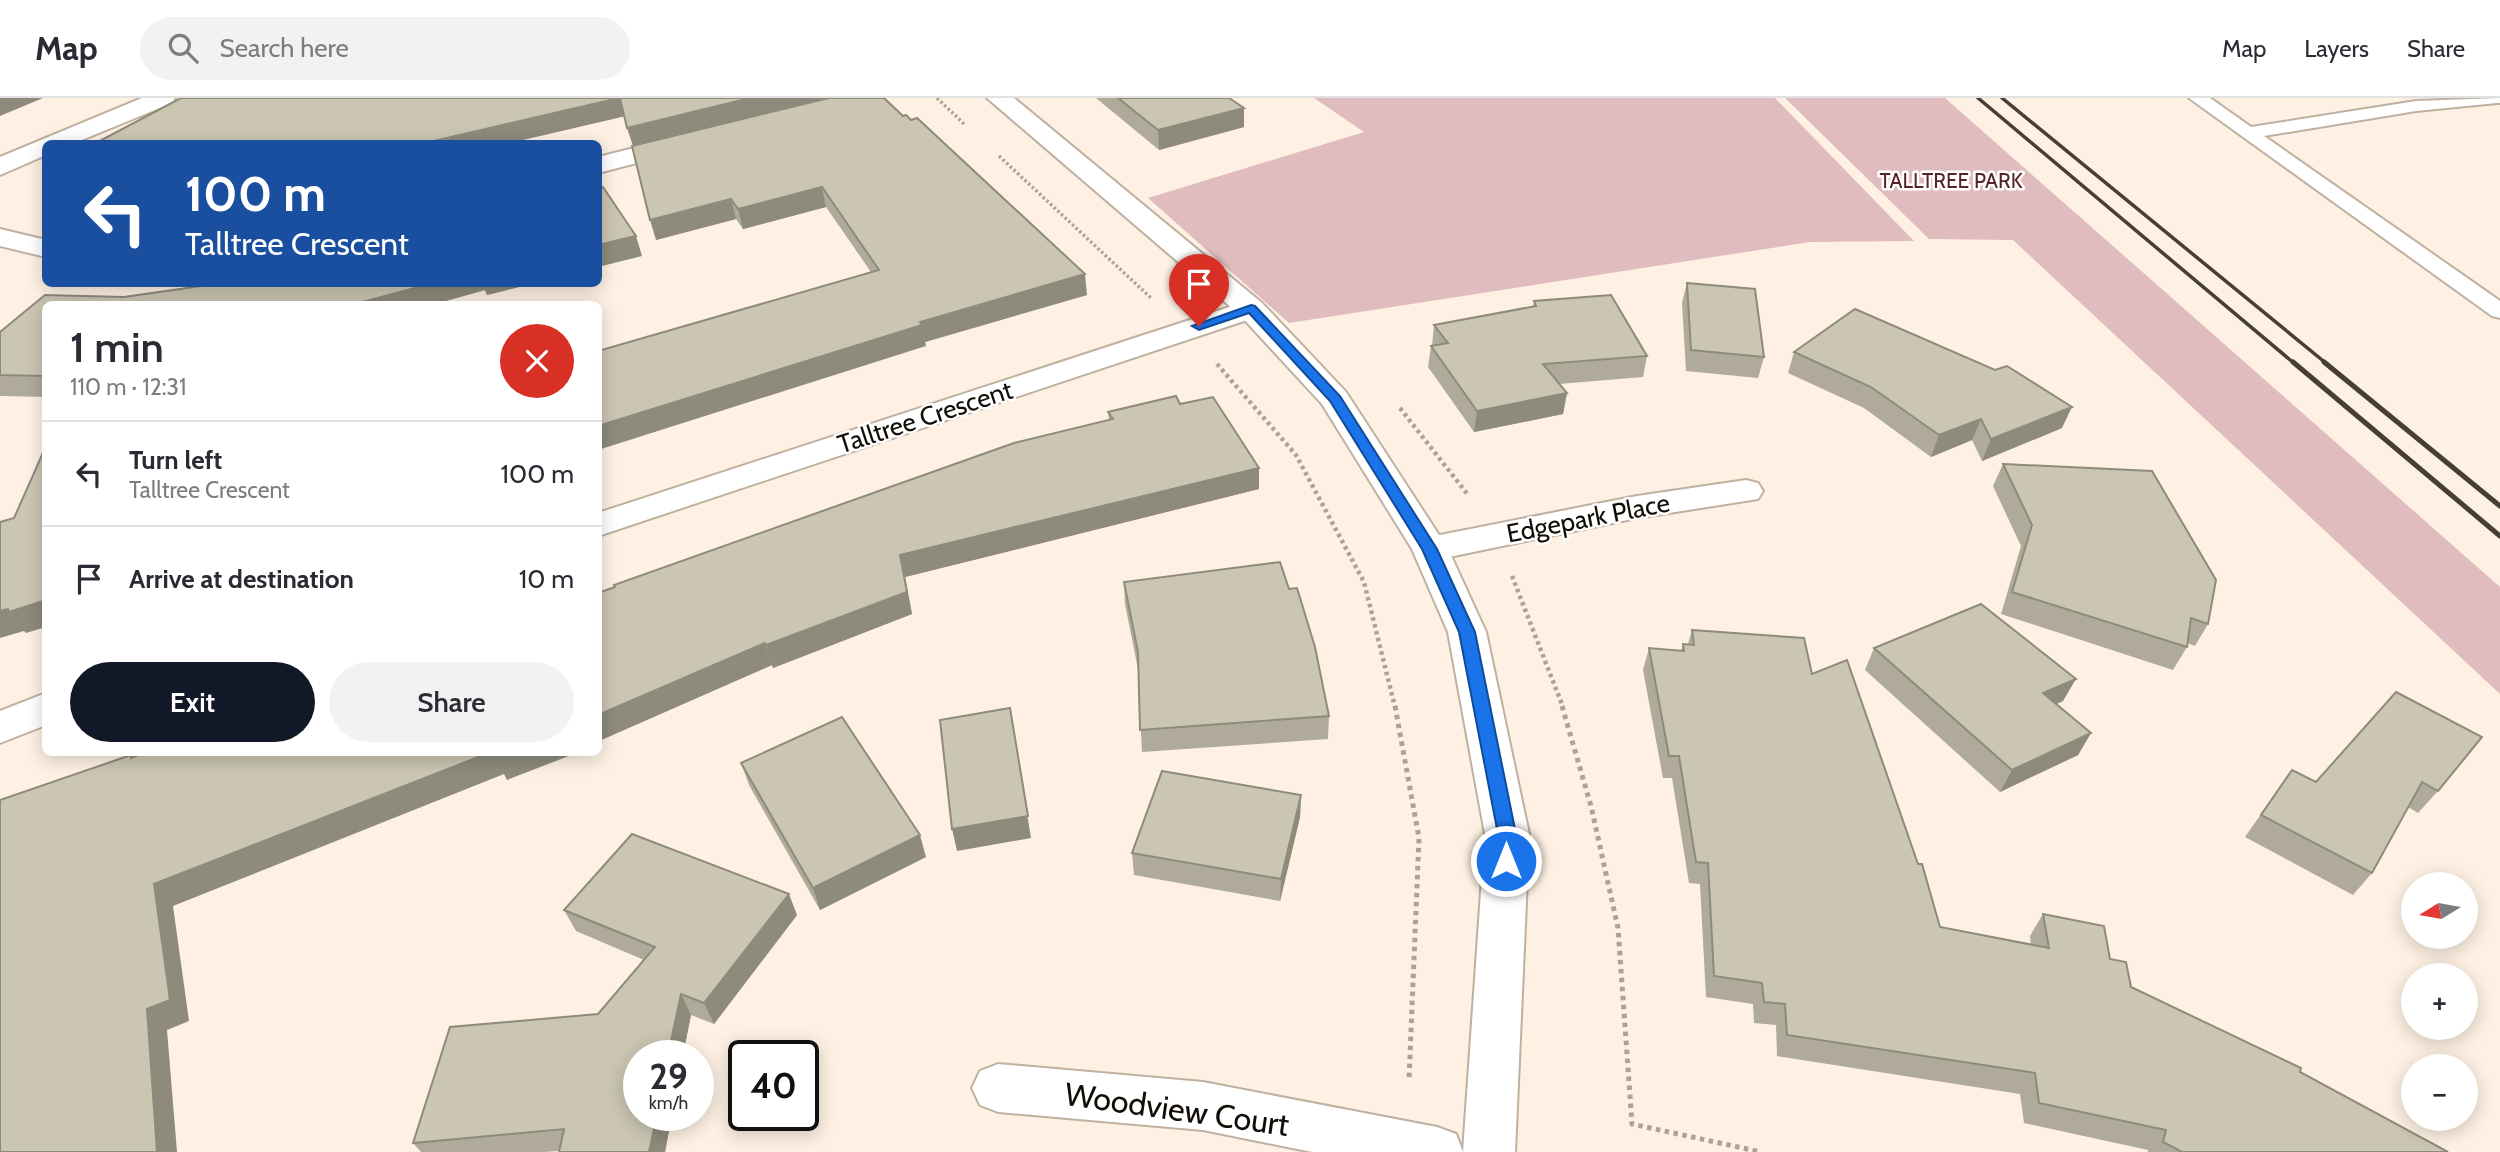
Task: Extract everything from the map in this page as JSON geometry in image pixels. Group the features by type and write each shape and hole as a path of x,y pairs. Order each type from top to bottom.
{"street":[{"path":"57,140 163,98"},
{"path":"999,98 1251,309 1335,399 1430,549 1467,632 1507,834 1489,1152"},
{"path":"602,164 706,138"},
{"path":"0,167 42,146"},
{"path":"0,237 42,247"},
{"name":"Talltree Crescent","path":"602,524 1251,309"},
{"name":"Edgepark Place","path":"1430,549 1637,507 1746,491"},
{"path":"0,728 42,710"},
{"name":"Woodview Court","path":"998,1087 1202,1106 1437,1152"}],"lane":[{"path":"2198,98 2500,311"},
{"path":"2248,133 2416,106 2497,98"}],"path":[{"path":"937,98 966,126"},
{"path":"996,153 1154,301 1140,305"},
{"path":"1209,356 1296,455 1364,582 1394,702 1419,838 1409,1080"},
{"path":"1511,572 1559,695 1591,806 1618,928 1632,1124 1761,1152"}],"green space":[{"path":"1314,98 1775,98 1914,241 1810,242 1289,323 1148,198 1364,132"},
{"name":"TALLTREE PARK","path":"1785,98 1945,98 2500,587 2500,694 2013,240 1929,239"}],"building":[{"path":"181,98 619,98 438,140 102,140"},
{"path":"620,98 750,98 627,128"},
{"path":"829,98 884,98 903,116 906,115 911,120 917,118 1085,274 920,322 922,325 602,425 602,350 879,270 822,187 738,209 731,199 650,220 632,146"},
{"path":"1118,98 1229,98 1244,108 1158,130"},
{"path":"603,187 636,236 602,244"},
{"path":"1687,283 1755,289 1764,357 1691,350"},
{"path":"194,287 419,287 366,301 42,301 42,376 0,375 0,332 45,295 124,297"},
{"path":"1611,295 1647,356 1543,364 1567,393 1477,411 1431,346 1448,343 1434,325 1536,306 1534,301"},
{"path":"1855,309 1995,370 2007,366 2072,407 1991,439 1981,419 1939,435 1871,387 1794,352"},
{"path":"1176,396 1180,404 1213,397 1259,468 900,555 907,592 766,645 765,643 602,713 602,592 615,587 614,585 1014,443 1113,419 1108,412"},
{"path":"42,455 42,601 9,612 8,609 0,611 0,522 14,518"},
{"path":"2003,464 2152,471 2216,580 2208,624 2191,618 2187,647 2012,592 2032,525"},
{"path":"1280,562 1289,589 1297,588 1315,647 1329,716 1140,730 1138,652 1124,582"},
{"path":"1981,604 2076,679 2043,693 2091,733 2012,770 1874,648"},
{"path":"1692,630 1804,638 1812,674 1847,660 1918,864 1922,864 1940,927 2049,948 2043,914 2104,926 2110,959 2126,962 2131,987 2301,1068 2300,1072 2401,1127 2401,1131 2409,1131 2448,1152 2182,1152 2163,1142 2166,1130 2039,1103 2035,1073 1787,1035 1785,1004 1764,1002 1762,983 1714,976 1708,863 1696,862 1679,756 1669,756 1649,648 1684,651 1683,644 1694,645"},
{"path":"2396,692 2482,737 2438,791 2422,782 2372,873 2261,815 2292,770 2316,782"},
{"path":"1010,708 1028,816 952,829 940,720"},
{"path":"842,717 920,835 813,888 741,763"},
{"path":"128,756 481,756 154,884 170,1000 147,1009 157,1152 0,1152 0,800"},
{"path":"1162,771 1301,795 1281,879 1132,853"},
{"path":"632,834 789,894 704,1003 681,994 671,1040 623,1040 623,1131 654,1131 649,1152 559,1152 564,1129 413,1143 450,1027 598,1014 655,947 564,910"}],"railway":[{"path":"1978,98 2295,364"},
{"path":"2002,98 2327,364"},
{"path":"2293,362 2500,536"},
{"path":"2324,362 2500,506"}],"route":[{"path":"1199,326 1251,309 1335,399 1430,549 1467,632 1507,834 1506,861"}]}
